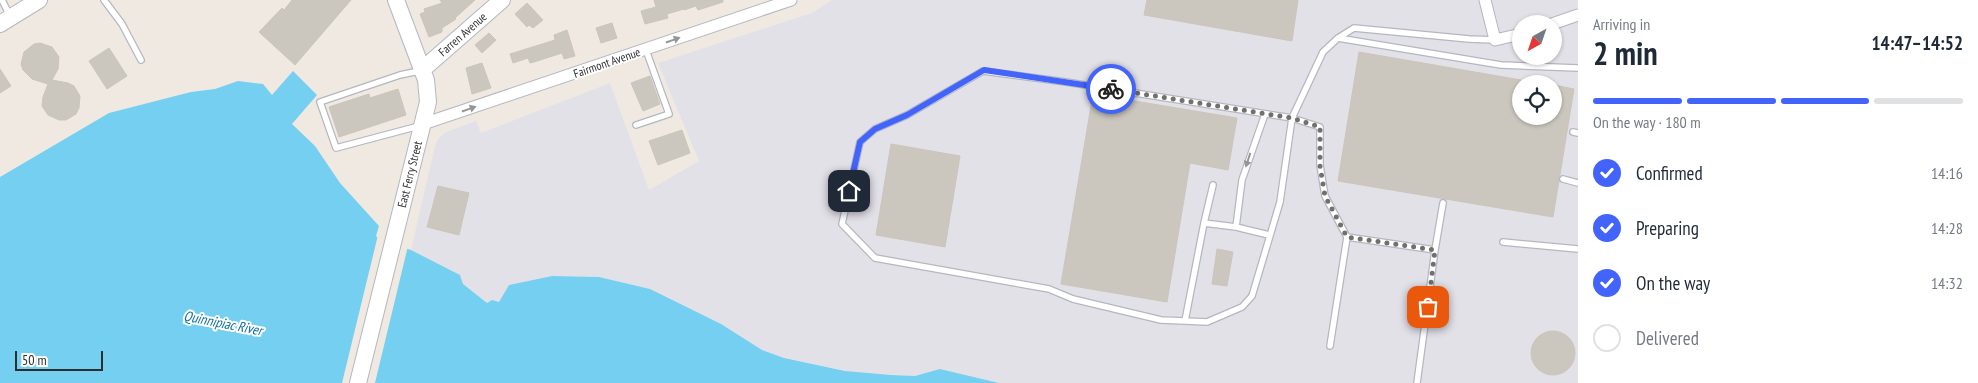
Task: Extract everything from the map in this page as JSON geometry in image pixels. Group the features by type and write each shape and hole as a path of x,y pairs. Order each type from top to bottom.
{"main road":[{"path":"5,20 38,0"},
{"name":"East Ferry Street","path":"358,383 423,124 428,92 422,70 396,0"},
{"name":"Farren Avenue","path":"422,70 502,0"}],"street":[{"name":"Fairmont Avenue","path":"423,124 791,0"},
{"path":"1485,0 1495,40 1512,36"},
{"path":"1562,21 1578,16"}],"lane":[{"path":"2,0 5,20"},
{"path":"104,0 122,24 141,60"},
{"path":"1330,346 1347,237 1325,196 1320,166 1320,127 1292,118 984,70 907,115 875,129 860,142 842,224 875,258 1049,289 1073,299 1161,320 1207,322 1242,307 1252,296 1280,202 1292,118 1323,52 1338,38 1354,28 1495,40"},
{"path":"1338,38 1500,65 1578,68"},
{"path":"636,125 669,114 646,50"},
{"path":"422,70 400,75 320,102 336,148 423,124"},
{"path":"1236,226 1242,180 1265,114"},
{"path":"1563,179 1578,182"},
{"path":"1185,322 1213,185"},
{"path":"1417,383 1443,203"},
{"path":"1204,223 1236,226 1269,235"},
{"path":"1347,237 1435,250"},
{"path":"1503,242 1578,249"}],"shaded area":[{"path":"832,0 1578,0 1578,383 999,383 941,369 915,376 845,371 784,358 762,350 650,289 599,277 552,276 509,285 499,303 487,303 463,284 460,275 411,250 438,139 446,132 476,121 481,133 610,83 649,190 699,161 658,63 812,13"}],"water":[{"name":"Quinnipiac River","path":"293,71 317,95 292,124 315,146 340,183 379,226 376,236 381,241 411,250 460,275 463,284 487,303 492,300 499,302 509,285 552,276 599,277 650,289 721,324 762,350 784,358 845,371 892,375 915,376 940,369 999,383 0,383 0,177 109,113 191,92 215,89 238,81 263,84 272,95"}],"pier":[{"path":"378,235 382,239 408,246 375,383 342,383"}],"building":[{"path":"292,0 351,0 295,65 259,32 282,8 284,10"},
{"path":"440,0 475,0 456,19 442,28 442,32 429,37 420,14 425,12 424,9 442,3"},
{"path":"654,0 723,0 723,2 698,10 696,6 684,9 667,14 668,18 645,24 641,11 656,7"},
{"path":"1147,0 1298,0 1292,41 1144,15"},
{"path":"527,3 543,20 533,28 529,25 527,27 515,14"},
{"path":"612,23 617,38 601,43 596,28"},
{"path":"567,30 575,56 564,59 562,53 530,63 528,58 513,63 510,54 555,40 554,35"},
{"path":"489,33 496,40 482,53 475,45"},
{"path":"40,43 52,47 59,57 58,69 52,80 74,86 80,96 79,108 76,114 66,120 59,120 48,115 42,106 48,84 32,79 23,70 21,64 24,52 34,44"},
{"path":"109,48 127,76 107,89 89,61"},
{"path":"1359,52 1512,78 1512,125 1562,125 1562,87 1574,89 1553,217 1338,181"},
{"path":"482,63 491,88 472,94 466,68"},
{"path":"0,69 11,86 0,93"},
{"path":"650,76 660,104 643,111 631,83"},
{"path":"398,89 406,115 339,137 329,107 369,94 370,98"},
{"path":"1093,94 1237,118 1228,170 1190,163 1167,302 1061,284"},
{"path":"682,130 690,153 658,165 649,141"},
{"path":"891,144 960,156 945,247 876,235"},
{"path":"438,186 469,193 459,235 427,227"},
{"path":"1217,249 1233,252 1227,286 1212,284"},
{"path":"1549,331 1557,331 1569,337 1575,353 1569,369 1557,375 1549,375 1537,369 1531,357 1531,349 1537,337"}],"way so far":[{"path":"1111,89 1292,118 1320,127 1320,166 1325,196 1347,237 1435,250 1428,307"}],"route":[{"path":"849,191 860,142 875,129 907,115 984,70 1111,89"}]}
